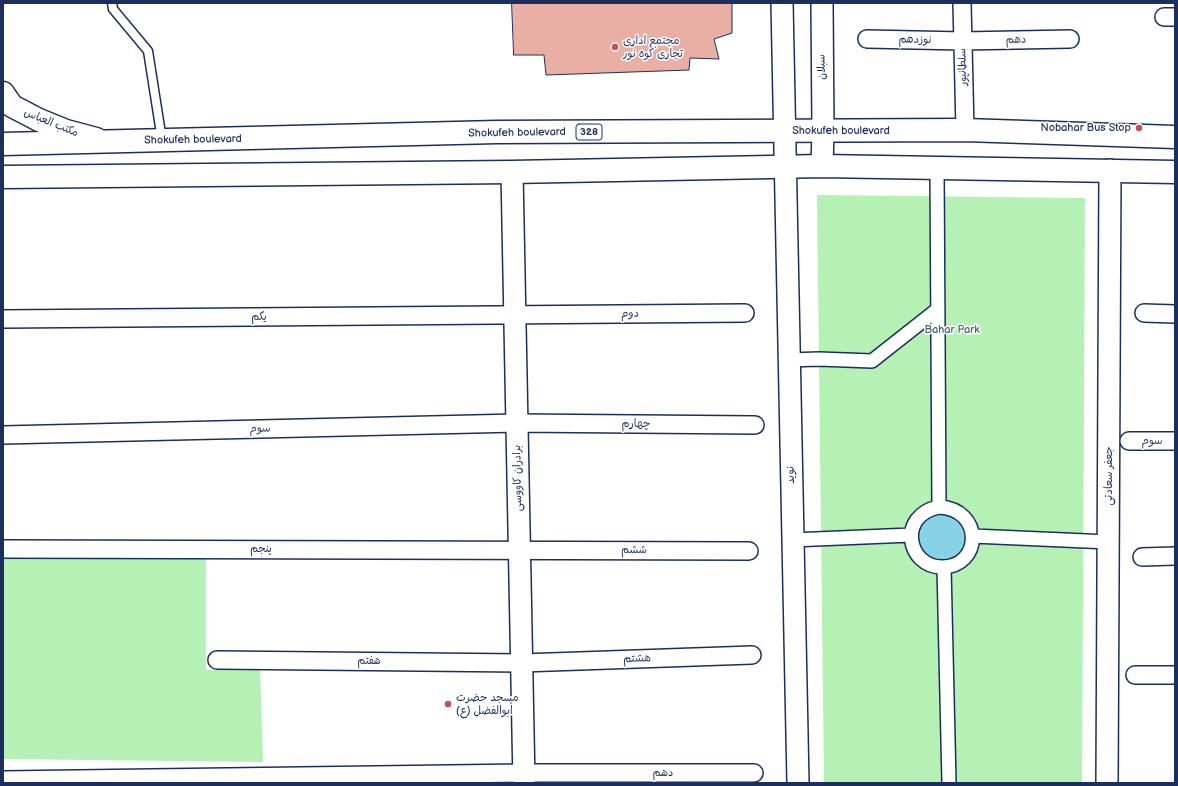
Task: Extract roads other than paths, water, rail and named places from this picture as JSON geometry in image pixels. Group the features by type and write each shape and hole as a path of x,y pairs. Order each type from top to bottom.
{"main road":[{"name":"مکتب العباس","path":"3,93 12,106 39,120 66,131 107,142"},
{"name":"Shokufeh boulevard","path":"3,144 497,132 965,130 1175,137"},
{"path":"3,177 512,172 784,168 822,166 1175,172"}],"street":[{"path":"782,3 783,131"},
{"name":"سبلان","path":"822,3 822,166"},
{"name":"سلطانپور","path":"962,3 965,130"},
{"name":"نوزدهم","path":"867,39 963,42"},
{"name":"دهم","path":"963,42 1070,39"},
{"name":"نوید","path":"783,131 798,783"},
{"path":"936,168 939,507"},
{"name":"جعفر سعادتی","path":"1108,783 1110,170"},
{"name":"برادران کاووسی","path":"512,172 524,778"},
{"path":"789,360 819,359 872,361 938,309"},
{"name":"دوم","path":"515,316 745,313"},
{"path":"1144,313 1175,314"},
{"name":"یکم","path":"3,319 515,316"},
{"name":"چهارم","path":"517,423 755,425"},
{"name":"سوم","path":"3,435 517,423"},
{"name":"سوم","path":"1129,441 1175,441"},
{"path":"939,507 948,507 958,511 966,518 971,525 973,536 972,544 964,558 958,562 944,566 932,564 923,559 913,546 911,535 914,524 926,510 939,507"},
{"path":"792,540 911,535"},
{"path":"973,536 1108,542"},
{"name":"پنجم","path":"3,550 520,550"},
{"name":"ششم","path":"520,550 749,551"},
{"path":"1142,557 1175,556"},
{"path":"944,566 949,783"},
{"name":"هشتم","path":"522,662 752,655"},
{"name":"هفتم","path":"217,660 522,662"},
{"path":"1135,675 1175,675"},
{"name":"دهم","path":"3,780 524,778 754,773"}],"lane":[{"path":"112,3 113,9 148,51 162,140"}],"water":[{"path":"940,511 962,521 966,530 967,542 965,548 956,557 943,561 937,561 926,556 922,551 917,539 917,533 922,521 926,517"}],"place":[{"name":"مجتمع اداری تجاری کوه نور","path":"615,47"},
{"name":"Nobahar Bus Stop","path":"1139,128"},
{"name":"مسجد حضرت ابوالفضل (ع)","path":"448,704"}],"park label":[{"name":"Bahar Park","path":"952,330"}]}
